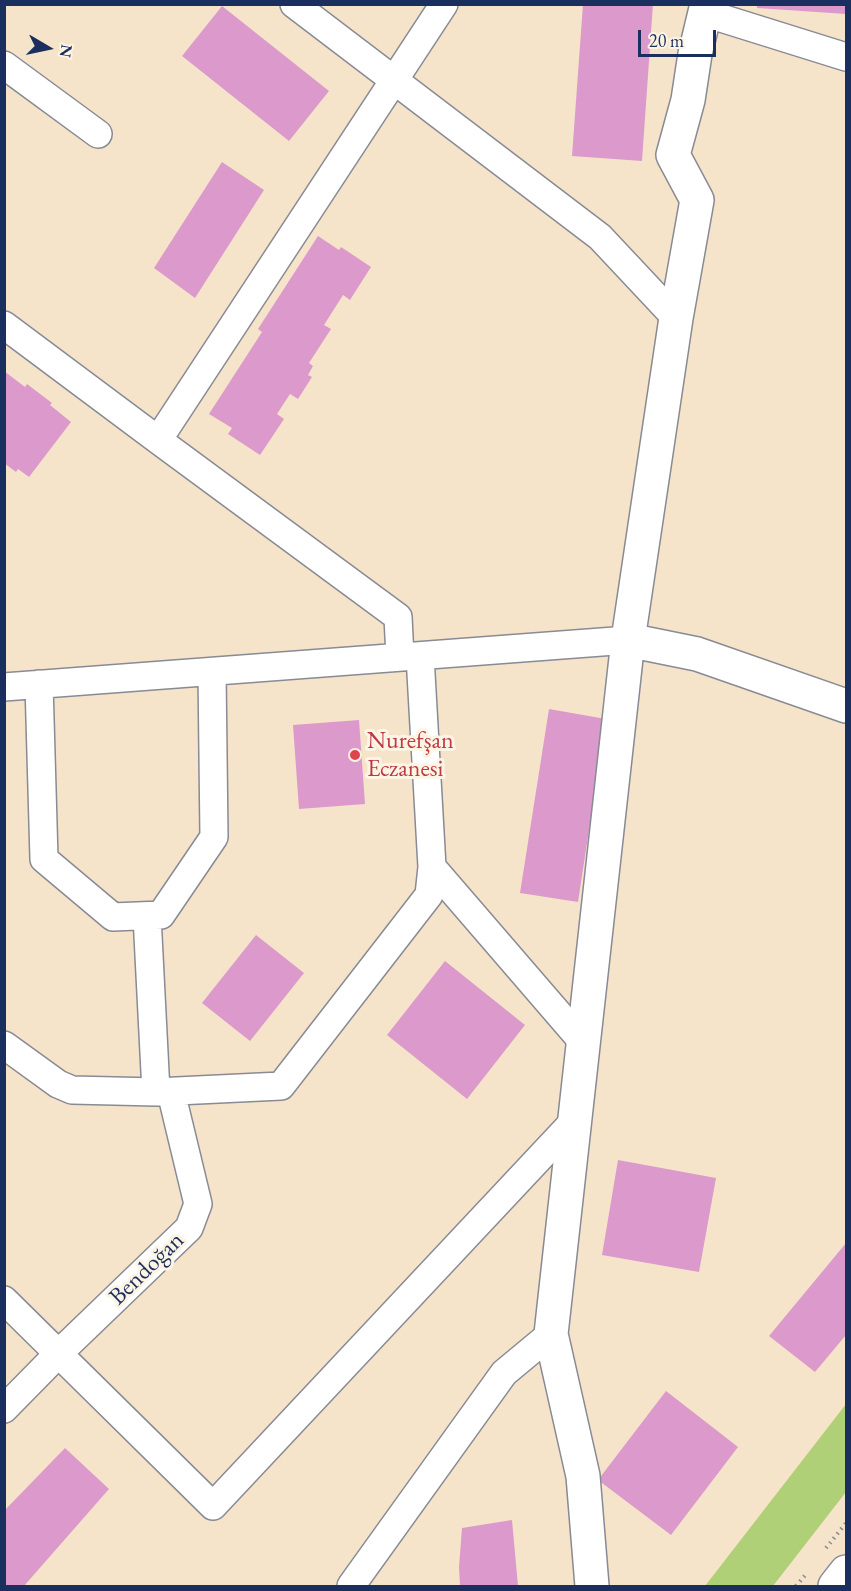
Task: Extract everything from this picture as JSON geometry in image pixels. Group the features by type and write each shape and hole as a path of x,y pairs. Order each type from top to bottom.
{"street":[{"path":"294,4 600,237 676,318"},
{"path":"158,440 444,4"},
{"path":"592,1587 582,1476 551,1334 628,639 676,318 697,200 673,155 688,100 695,54 706,9 846,57"},
{"path":"4,65 98,134"},
{"path":"4,325 398,617 410,657 432,867 429,895 281,1086 164,1092 72,1090 58,1084 4,1045"},
{"path":"4,687 628,639 697,654 846,706"},
{"path":"39,684 44,860 113,917 161,915 214,837 212,672"},
{"path":"432,867 582,1041"},
{"name":"Bendoğan","path":"4,1408 189,1228 198,1204 164,1092 147,915"},
{"path":"4,1300 213,1506 576,1119"},
{"path":"351,1587 504,1373 551,1334"},
{"path":"835,1587 846,1572"}],"green space":[{"path":"846,1404 846,1492 773,1586 705,1586"}],"building":[{"path":"583,4 653,4 642,161 572,156"},
{"path":"757,4 846,4 846,14 757,8"},
{"path":"222,6 329,91 289,141 182,56"},
{"path":"222,162 264,190 195,298 154,268"},
{"path":"318,236 339,250 341,247 371,267 350,300 343,295 324,325 331,329 309,363 313,366 308,375 312,377 298,399 290,394 277,414 284,419 260,455 228,434 232,428 209,414 262,332 258,329"},
{"path":"4,371 25,387 27,384 52,403 50,405 71,422 29,477 18,469 16,472 4,463"},
{"path":"549,709 606,719 578,902 520,893"},
{"path":"359,720 365,804 299,809 293,725"},
{"path":"256,935 304,973 250,1041 202,1003"},
{"path":"445,961 525,1025 467,1099 387,1035"},
{"path":"618,1160 716,1178 699,1272 602,1255"},
{"path":"846,1243 846,1335 815,1372 769,1336"},
{"path":"666,1391 738,1447 671,1535 598,1480"},
{"path":"65,1448 109,1489 24,1586 4,1586 4,1511"},
{"path":"512,1520 518,1586 460,1586 462,1528"}],"place":[{"name":"Nurefşan Eczanesi","path":"355,755"}]}
